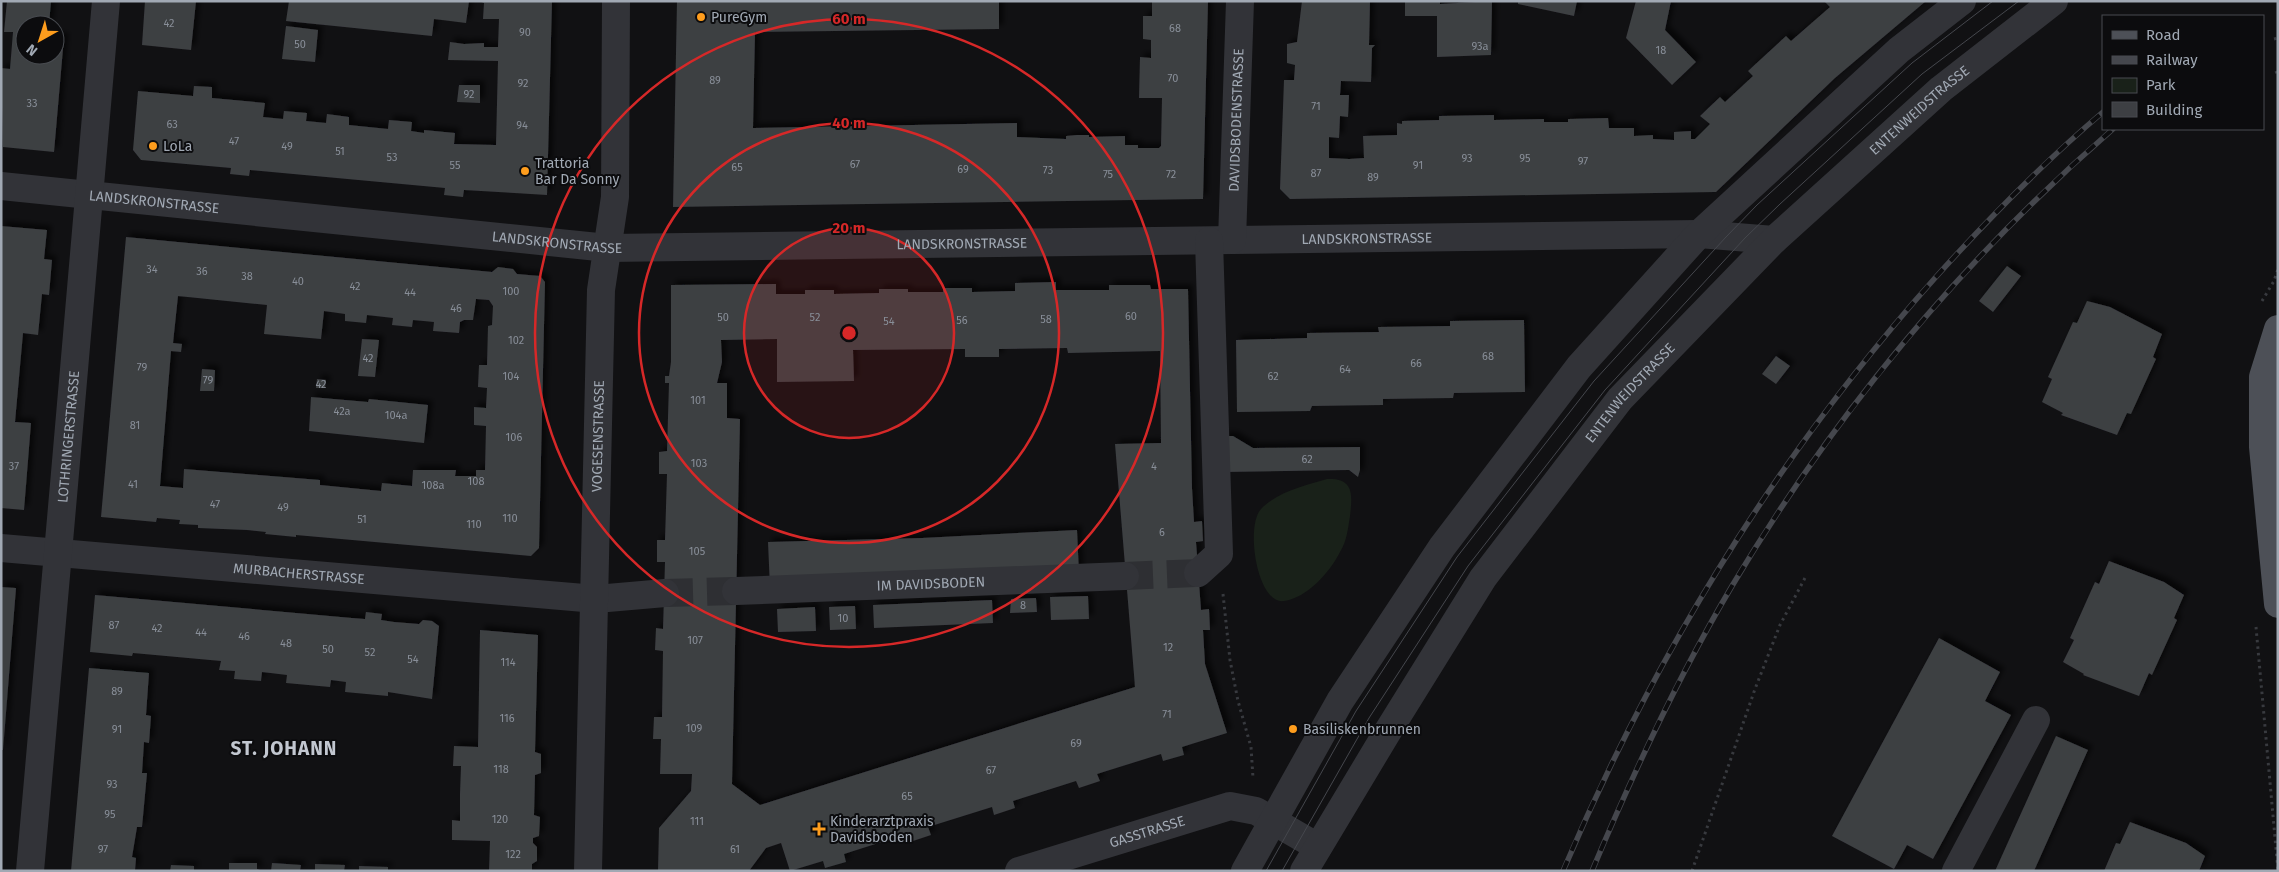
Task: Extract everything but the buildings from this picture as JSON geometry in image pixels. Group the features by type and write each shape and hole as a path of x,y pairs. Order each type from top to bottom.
{"main road":[{"path":"2278,329 2263,377 2263,447 2278,604"}],"street":[{"name":"LOTHRINGERSTRASSE","path":"30,871 57,554 91,195 106,1"},
{"name":"VOGESENSTRASSE","path":"588,871 596,598 601,290 615,198 616,1"},
{"name":"DAVIDSBODENSTRASSE","path":"1220,240 1240,1"},
{"path":"1245,871 1340,702 1442,547 1579,367 1699,234 1899,50 1962,1"},
{"name":"ENTENWEIDSTRASSE","path":"1304,871 1483,578 1620,399 1774,240 1941,89 2054,1"},
{"name":"LANDSKRONSTRASSE","path":"1,186 608,248 1699,234 1774,240"},
{"path":"1198,573 1219,554 1220,240"},
{"name":"MURBACHERSTRASSE","path":"1,548 596,598"},
{"name":"IM DAVIDSBODEN","path":"736,590 1125,576"},
{"path":"596,598 664,593"},
{"path":"1956,871 2036,720"},
{"name":"GASSTRASSE","path":"1019,871 1230,806 1256,811 1318,847"}],"path":[{"path":"2276,70 2278,77"},
{"path":"2274,282 2278,269"},
{"path":"1219,554 1230,660 1238,701 1249,740"},
{"path":"1692,871 1777,634 1806,576"}],"green space":[{"path":"1327,479 1336,479 1344,482 1351,492 1350,516 1342,548 1336,560 1317,583 1293,599 1284,601 1275,599 1267,591 1256,563 1254,531 1256,518 1261,509 1275,498 1292,490"}],"tunnel":[{"path":"1125,576 1198,573"},
{"path":"665,593 736,591"}],"tram line":[{"path":"1266,871 1356,711 1457,557 1594,381 1757,205 1912,63 1993,1"},
{"path":"1282,871 1369,718 1468,566 1605,390 1745,238 1780,204 1922,74 2019,1"}],"railway":[{"path":"1563,871 1599,790 1680,634 1725,559 1773,486 1824,414 1878,345 1975,234 2016,192 2102,113"},
{"path":"1592,871 1640,762 1693,655 1732,586 1813,461 1905,342 1953,286 2005,231 2112,130"}],"place":[{"name":"PureGym","path":"701,17"},
{"name":"LoLa","path":"153,146"},
{"name":"Trattoria Bar Da Sonny","path":"525,171"},
{"name":"Basiliskenbrunnen","path":"1293,729"},
{"name":"Kinderarztpraxis Davidsboden","path":"819,829"}],"district":[{"name":"ST. JOHANN","path":"284,748"}]}
